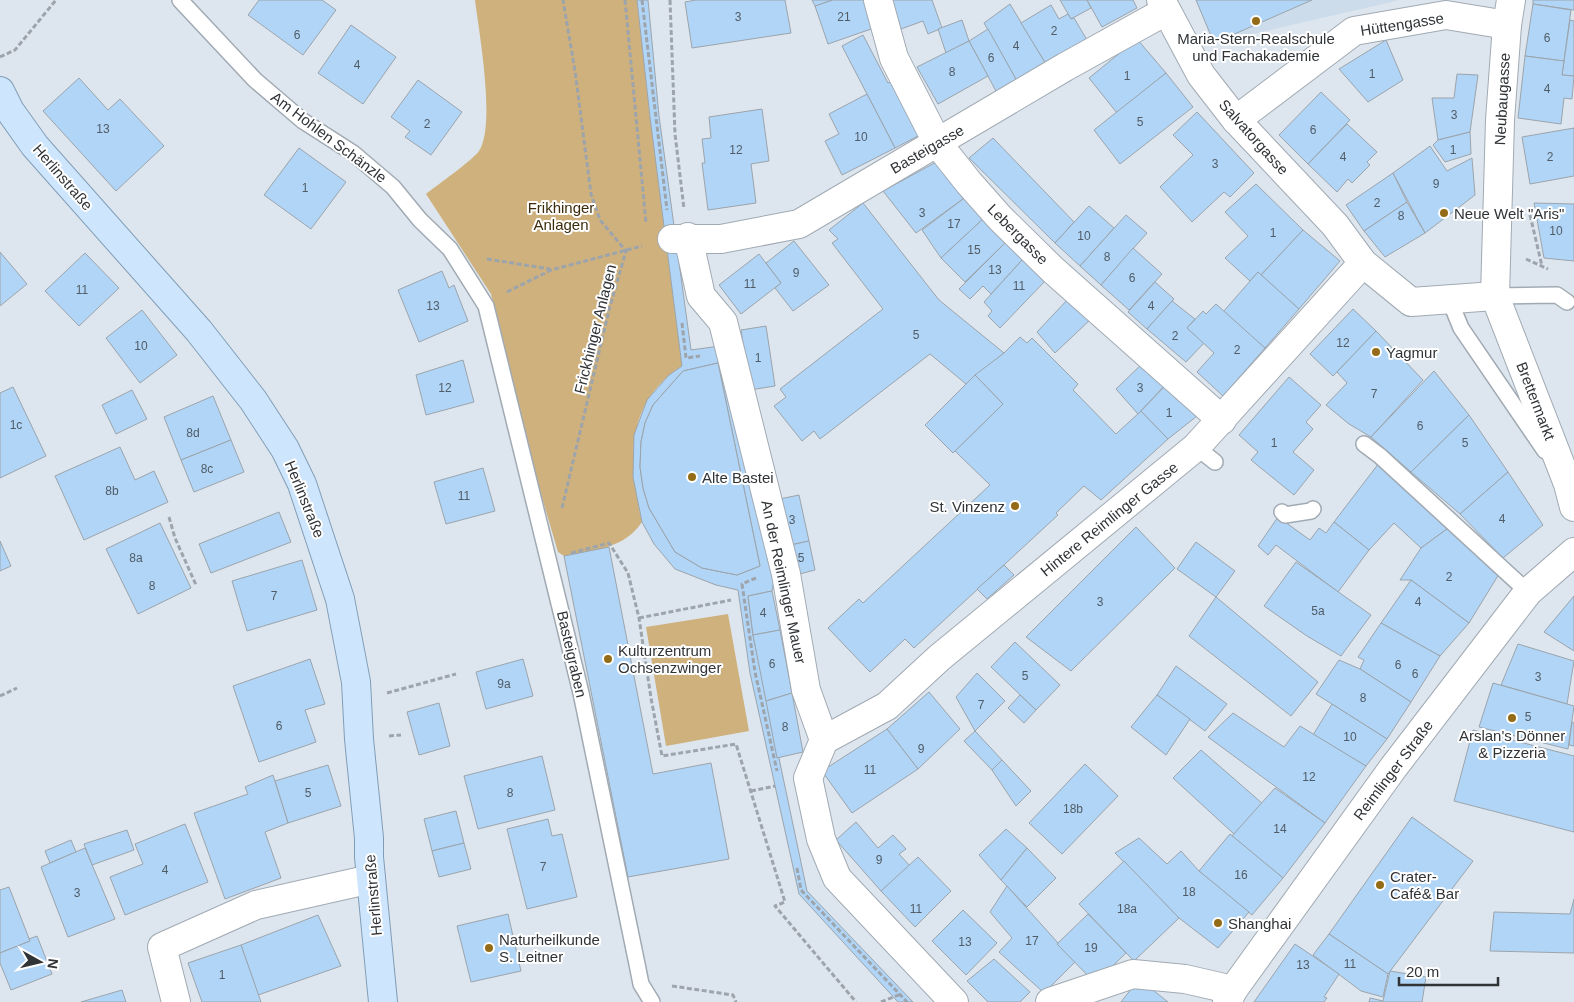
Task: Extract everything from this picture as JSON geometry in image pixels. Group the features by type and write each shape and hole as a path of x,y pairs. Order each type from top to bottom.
{"main road":[{"name":"Herlinstraße","path":"0,91 10,111 35,146 199,331 253,400 285,449 305,492 340,599 357,700 383,1002"}],"street":[{"name":"Lebergasse","path":"878,0 894,58 938,144 1013,231 1222,420"},
{"name":"Basteigasse","path":"669,240 721,239 799,224 938,144 1163,5"},
{"name":"Salvatorgasse","path":"1163,5 1201,75 1236,120 1336,225 1363,263"},
{"name":"Hüttengasse","path":"1236,120 1354,31 1446,15 1509,12"},
{"name":"Neubaugasse","path":"1498,198 1509,12"},
{"name":"Brettermarkt","path":"1498,198 1495,296 1571,496"},
{"name":"An der Reimlinger Mauer","path":"669,240 700,296 723,322 786,574 806,690 824,740"},
{"path":"1363,263 1411,302 1495,296"},
{"name":"Hintere Reimlinger Gasse","path":"824,740 887,706 939,658 1206,454 1222,420 1363,263"},
{"name":"Reimlinger Straße","path":"1230,996 1393,768 1528,592 1574,552"},
{"path":"824,740 808,778 821,839 838,878 954,1002"},
{"path":"176,1002 162,947 256,906 371,879"},
{"path":"1050,1002 1133,974 1185,978 1230,996"}],"lane":[{"name":"Am Hohlen Schänzle","path":"180,0 255,80 303,121 353,153 393,187 420,220 450,249 486,306"},
{"path":"1495,296 1557,296 1568,302"},
{"path":"1437,301 1452,306 1461,328 1571,496"},
{"name":"Basteigraben","path":"486,306 581,693 641,984 652,1002"},
{"path":"1364,444 1380,456 1528,592"},
{"path":"1282,512 1285,514 1311,511 1313,508"}],"path":[{"path":"0,57 15,50 56,0"},
{"name":"Frickhinger Anlagen","path":"548,555 564,503 609,310 626,251 600,220 591,194 575,71 562,0"},
{"path":"625,0 646,231"},
{"path":"486,306 517,284 551,270 669,240 675,134 670,0"},
{"path":"1496,246 1549,270"},
{"path":"450,249 498,261 551,270"},
{"path":"169,517 175,538 196,585"},
{"path":"548,555 610,543 628,573 639,618 662,756 736,744 785,902 775,906 856,1002"},
{"path":"639,618 731,600"},
{"path":"357,700 456,674"},
{"path":"0,696 17,688"},
{"path":"751,791 775,786"},
{"path":"641,984 651,983 732,995 736,1002"}],"shaded area":[{"name":"Maria-Stern-Realschule und Fachakademie","path":"1196,0 1400,0 1214,43"}],"green space":[{"name":"Frikhinger Anlagen","path":"475,0 637,0 682,366 663,381 649,398 640,416 633,456 637,500 642,522 626,538 597,550 564,556 558,552 538,484 491,294 426,194 475,155 479,151 484,138 486,121 485,78"},
{"path":"728,614 749,731 666,746 646,627"}],"building":[{"path":"259,0 322,0 336,10 303,55 248,15"},
{"path":"637,0 648,0 659,116 691,350 720,346 776,570 772,591 748,596 753,635 807,891 913,1002 898,1002 799,894 750,673 738,590 716,585 675,569 654,544 642,522 633,477 634,435 647,400 669,375 682,366","holes":["718,363 760,566 737,575 702,568 675,552 649,508 643,488 640,467 641,442 645,423 653,405 683,371"]},
{"path":"696,0 785,0 791,33 692,48 685,2"},
{"path":"812,0 833,0 815,6"},
{"path":"833,0 864,0 874,28 828,44 815,6"},
{"path":"890,0 932,0 942,28 928,34 923,21 901,29"},
{"path":"1060,0 1087,0 1091,8 1071,19"},
{"path":"1087,0 1133,0 1137,8 1102,27"},
{"path":"1196,0 1312,0 1214,43"},
{"path":"1533,0 1574,0 1574,10 1533,4"},
{"path":"1010,4 1046,64 1017,81 984,23"},
{"path":"1533,4 1571,10 1564,61 1525,56"},
{"path":"1051,5 1059,19 1068,14 1071,19 1074,18 1087,40 1046,64 1021,23"},
{"path":"962,20 969,41 946,53 938,29"},
{"path":"1570,20 1574,21 1574,76 1562,75"},
{"path":"351,25 396,57 363,104 318,73"},
{"path":"988,29 1017,81 997,93 969,41"},
{"path":"863,35 888,83 894,80 922,134 895,148 842,46"},
{"path":"1137,39 1166,73 1117,113 1089,78"},
{"path":"1386,40 1403,80 1368,102 1339,69"},
{"path":"969,41 988,76 938,104 917,67"},
{"path":"1525,56 1564,61 1562,75 1574,76 1572,99 1564,98 1561,124 1518,118"},
{"path":"1166,73 1193,107 1120,164 1094,130"},
{"path":"1457,74 1478,75 1470,132 1438,140 1432,98 1454,98"},
{"path":"79,78 108,110 120,99 164,146 116,191 43,111"},
{"path":"418,80 462,112 431,155 405,137 410,131 391,117"},
{"path":"1321,92 1350,120 1308,164 1279,135"},
{"path":"867,94 895,148 842,175 825,141 839,134 829,114"},
{"path":"762,109 769,161 751,164 756,203 708,210 702,163 705,163 702,139 711,138 709,117"},
{"path":"1197,112 1254,173 1230,197 1224,192 1192,222 1160,187 1193,155 1173,135"},
{"path":"1347,124 1377,152 1367,162 1370,165 1352,183 1348,179 1337,192 1308,164"},
{"path":"1574,128 1574,176 1530,184 1522,137"},
{"path":"1470,132 1471,154 1445,162 1433,145 1438,140"},
{"path":"993,138 1074,222 1055,243 969,158"},
{"path":"1430,146 1447,171 1472,158 1475,195 1425,233 1393,173"},
{"path":"299,148 346,182 311,229 264,195"},
{"path":"940,160 967,196 916,233 883,191"},
{"path":"1393,173 1407,202 1364,231 1346,205"},
{"path":"1256,184 1303,230 1261,275 1258,272 1250,281 1225,258 1248,236 1225,212"},
{"path":"967,196 984,218 941,258 922,230"},
{"path":"1407,202 1425,233 1385,257 1364,231"},
{"path":"863,203 939,300 1004,353 966,384 930,354 820,439 814,431 802,441 774,406 786,397 780,389 883,309 832,243 838,239 829,230"},
{"path":"1534,203 1574,204 1574,261 1544,258"},
{"path":"1089,206 1114,228 1080,266 1055,243"},
{"path":"1126,215 1147,233 1101,285 1080,266"},
{"path":"984,218 1007,241 965,282 941,258"},
{"path":"1303,230 1340,261 1299,309 1261,275"},
{"path":"794,241 829,285 793,311 775,288 781,283 766,263"},
{"path":"1007,241 1023,259 991,294 983,286 970,299 959,289"},
{"path":"1133,248 1162,274 1129,310 1101,285"},
{"path":"0,252 27,284 0,306"},
{"path":"85,253 119,288 79,326 45,291"},
{"path":"759,254 781,283 741,314 719,285"},
{"path":"1023,259 1047,279 1000,328 988,316 992,311 984,302"},
{"path":"442,271 449,288 454,285 468,321 419,342 398,290"},
{"path":"1258,272 1299,309 1265,348 1223,312"},
{"path":"1155,282 1174,299 1147,329 1128,312"},
{"path":"1069,298 1091,319 1055,353 1037,332"},
{"path":"1172,301 1195,319 1187,328 1204,343 1186,362 1147,329"},
{"path":"1216,304 1265,348 1223,396 1197,372 1214,353 1187,328 1203,311 1206,314"},
{"path":"1353,309 1376,331 1333,376 1310,354"},
{"path":"142,310 177,355 140,383 106,338"},
{"path":"766,326 775,386 750,390 741,330"},
{"path":"1376,331 1423,380 1371,437 1349,424 1326,405 1347,383 1337,372"},
{"name":"St. Vinzenz","path":"1020,337 1027,343 1032,338 1078,384 1073,390 1116,434 1141,411 1168,439 1101,500 1084,486 1056,513 1058,515 914,648 905,639 870,672 828,628 859,599 863,603 990,485 955,451 1003,404 975,375 1004,353"},
{"path":"463,360 474,402 426,415 416,375"},
{"path":"1144,362 1166,384 1138,414 1116,389"},
{"name":"Alte Bastei","path":"718,363 760,566 737,575 702,568 675,552 649,508 643,488 640,467 641,442 645,423 653,405 683,371"},
{"path":"1434,371 1469,415 1411,472 1371,437"},
{"path":"975,375 1003,404 953,453 925,425"},
{"path":"1289,377 1321,405 1306,422 1313,429 1293,452 1314,470 1294,495 1251,460 1258,452 1239,435"},
{"path":"1165,386 1197,416 1168,439 1141,411"},
{"path":"13,387 46,456 0,478 0,393"},
{"path":"132,390 147,419 116,434 102,405"},
{"path":"213,396 231,440 181,460 164,417"},
{"path":"1469,415 1508,472 1460,514 1411,472"},
{"path":"231,440 244,472 194,492 181,460"},
{"path":"120,447 135,480 154,471 168,502 84,540 55,476"},
{"path":"1379,463 1451,526 1421,548 1394,523 1369,550 1334,522"},
{"path":"483,468 495,511 446,524 434,482"},
{"path":"1508,472 1543,525 1503,558 1460,514"},
{"path":"799,495 809,541 786,546 775,500"},
{"path":"279,512 291,542 211,573 199,544"},
{"path":"1278,517 1310,540 1319,528 1326,533 1334,522 1369,550 1338,592 1276,545 1268,555 1258,546"},
{"path":"160,523 191,588 138,614 106,549"},
{"path":"1451,526 1499,574 1469,623 1411,580 1400,580 1421,548"},
{"path":"1136,527 1175,568 1071,671 1026,637"},
{"path":"0,541 11,566 0,571"},
{"path":"809,541 815,570 792,576 786,546"},
{"path":"1196,542 1235,571 1216,597 1177,569"},
{"name":"Kulturzentrum Ochsenzwinger","path":"609,547 653,774 711,763 729,859 628,877 564,556"},
{"path":"302,560 317,610 247,631 232,581"},
{"path":"1296,562 1371,615 1341,656 1307,636 1264,606"},
{"path":"1004,565 1014,575 987,599 977,589"},
{"path":"1411,580 1469,623 1440,656 1381,623"},
{"path":"772,591 780,630 753,635 748,596"},
{"path":"1574,596 1574,651 1544,632"},
{"path":"1216,597 1318,682 1291,716 1189,636"},
{"path":"1381,623 1440,656 1411,702 1360,669 1364,660 1358,657"},
{"path":"780,630 792,693 766,701 753,635"},
{"path":"1015,642 1060,685 1036,710 991,667"},
{"path":"1518,644 1574,661 1567,704 1501,685"},
{"path":"310,659 325,704 305,710 316,742 259,762 233,686"},
{"path":"523,659 533,696 486,709 476,672"},
{"path":"1339,660 1360,669 1411,702 1387,739 1316,694"},
{"path":"1176,666 1227,704 1205,731 1157,695"},
{"path":"977,673 1005,701 975,731 956,697"},
{"path":"1493,683 1574,706 1568,749 1479,727"},
{"path":"929,692 960,729 918,769 887,729"},
{"path":"792,693 803,752 777,758 766,701"},
{"path":"1020,695 1036,710 1024,723 1008,708"},
{"path":"1157,695 1190,719 1166,755 1131,727"},
{"path":"439,703 450,746 419,755 407,712"},
{"path":"1332,704 1387,739 1366,766 1313,735"},
{"path":"1233,713 1284,747 1300,726 1366,766 1325,823 1208,737"},
{"path":"1572,722 1574,723 1574,746 1569,745"},
{"path":"887,729 918,769 852,813 822,771"},
{"path":"1473,730 1574,756 1574,832 1454,801"},
{"path":"975,731 1002,760 992,770 964,741"},
{"path":"1201,750 1263,804 1234,834 1173,778"},
{"path":"542,756 555,810 478,829 464,776"},
{"path":"1002,760 1031,791 1016,806 992,770"},
{"path":"1085,764 1118,796 1062,854 1029,823"},
{"path":"328,765 341,806 288,823 275,781"},
{"path":"273,775 288,823 265,832 281,878 225,899 194,813 248,794 245,787"},
{"path":"1275,788 1325,823 1283,878 1232,836"},
{"path":"456,811 464,843 432,851 424,819"},
{"path":"1412,817 1473,861 1388,974 1329,934"},
{"path":"548,819 552,836 562,834 577,897 527,909 507,829"},
{"path":"856,822 878,848 893,835 906,849 899,854 910,866 881,891 836,840"},
{"path":"185,824 208,882 125,915 110,877 143,864 135,844"},
{"path":"1006,829 1027,848 1001,880 979,855"},
{"path":"127,830 134,850 92,865 84,844"},
{"path":"1230,834 1283,878 1252,915 1199,871"},
{"path":"1139,838 1167,864 1181,851 1199,871 1249,912 1218,948 1179,918 1115,853"},
{"path":"71,840 76,852 50,863 45,851"},
{"path":"464,843 471,869 439,877 432,851"},
{"path":"85,848 115,919 68,937 41,867"},
{"path":"1027,848 1056,878 1027,907 1001,880"},
{"path":"918,857 951,891 915,927 881,891"},
{"path":"1124,861 1179,918 1134,961 1079,904"},
{"path":"1007,886 1075,962 1044,993 999,952 1012,938 990,912"},
{"path":"9,887 30,941 0,953 0,890"},
{"path":"1574,899 1574,953 1490,951 1494,912 1570,914"},
{"path":"963,910 997,943 966,975 932,941"},
{"name":"Naturheilkunde S. Leitner","path":"508,914 521,971 471,982 457,926"},
{"path":"1088,914 1126,953 1095,983 1057,944"},
{"path":"318,915 341,966 258,995 241,945"},
{"path":"1329,934 1388,974 1383,997 1361,991 1313,955"},
{"path":"37,936 52,974 11,990 0,963 0,953 30,941 29,939"},
{"path":"1295,944 1339,974 1324,997 1327,998 1324,1002 1254,1002"},
{"path":"241,945 261,1002 202,1002 188,963"},
{"path":"994,959 1030,992 1020,1002 988,1002 967,981"},
{"path":"1390,971 1426,977 1422,1002 1369,1002 1370,998 1383,1001"},
{"path":"1139,979 1168,1002 1121,1002"},
{"path":"122,990 126,1002 81,1002"}],"place":[{"name":"Maria-Stern-Realschule und Fachakademie","path":"1256,21"},
{"name":"Neue Welt \"Aris\"","path":"1444,213"},
{"name":"Yagmur","path":"1376,352"},
{"name":"Alte Bastei","path":"692,477"},
{"name":"St. Vinzenz","path":"1015,506"},
{"name":"Kulturzentrum Ochsenzwinger","path":"608,659"},
{"name":"Arslan's Dönner & Pizzeria","path":"1512,718"},
{"name":"Crater- Café& Bar","path":"1380,885"},
{"name":"Shanghai","path":"1218,923"},
{"name":"Naturheilkunde S. Leitner","path":"489,948"}]}
